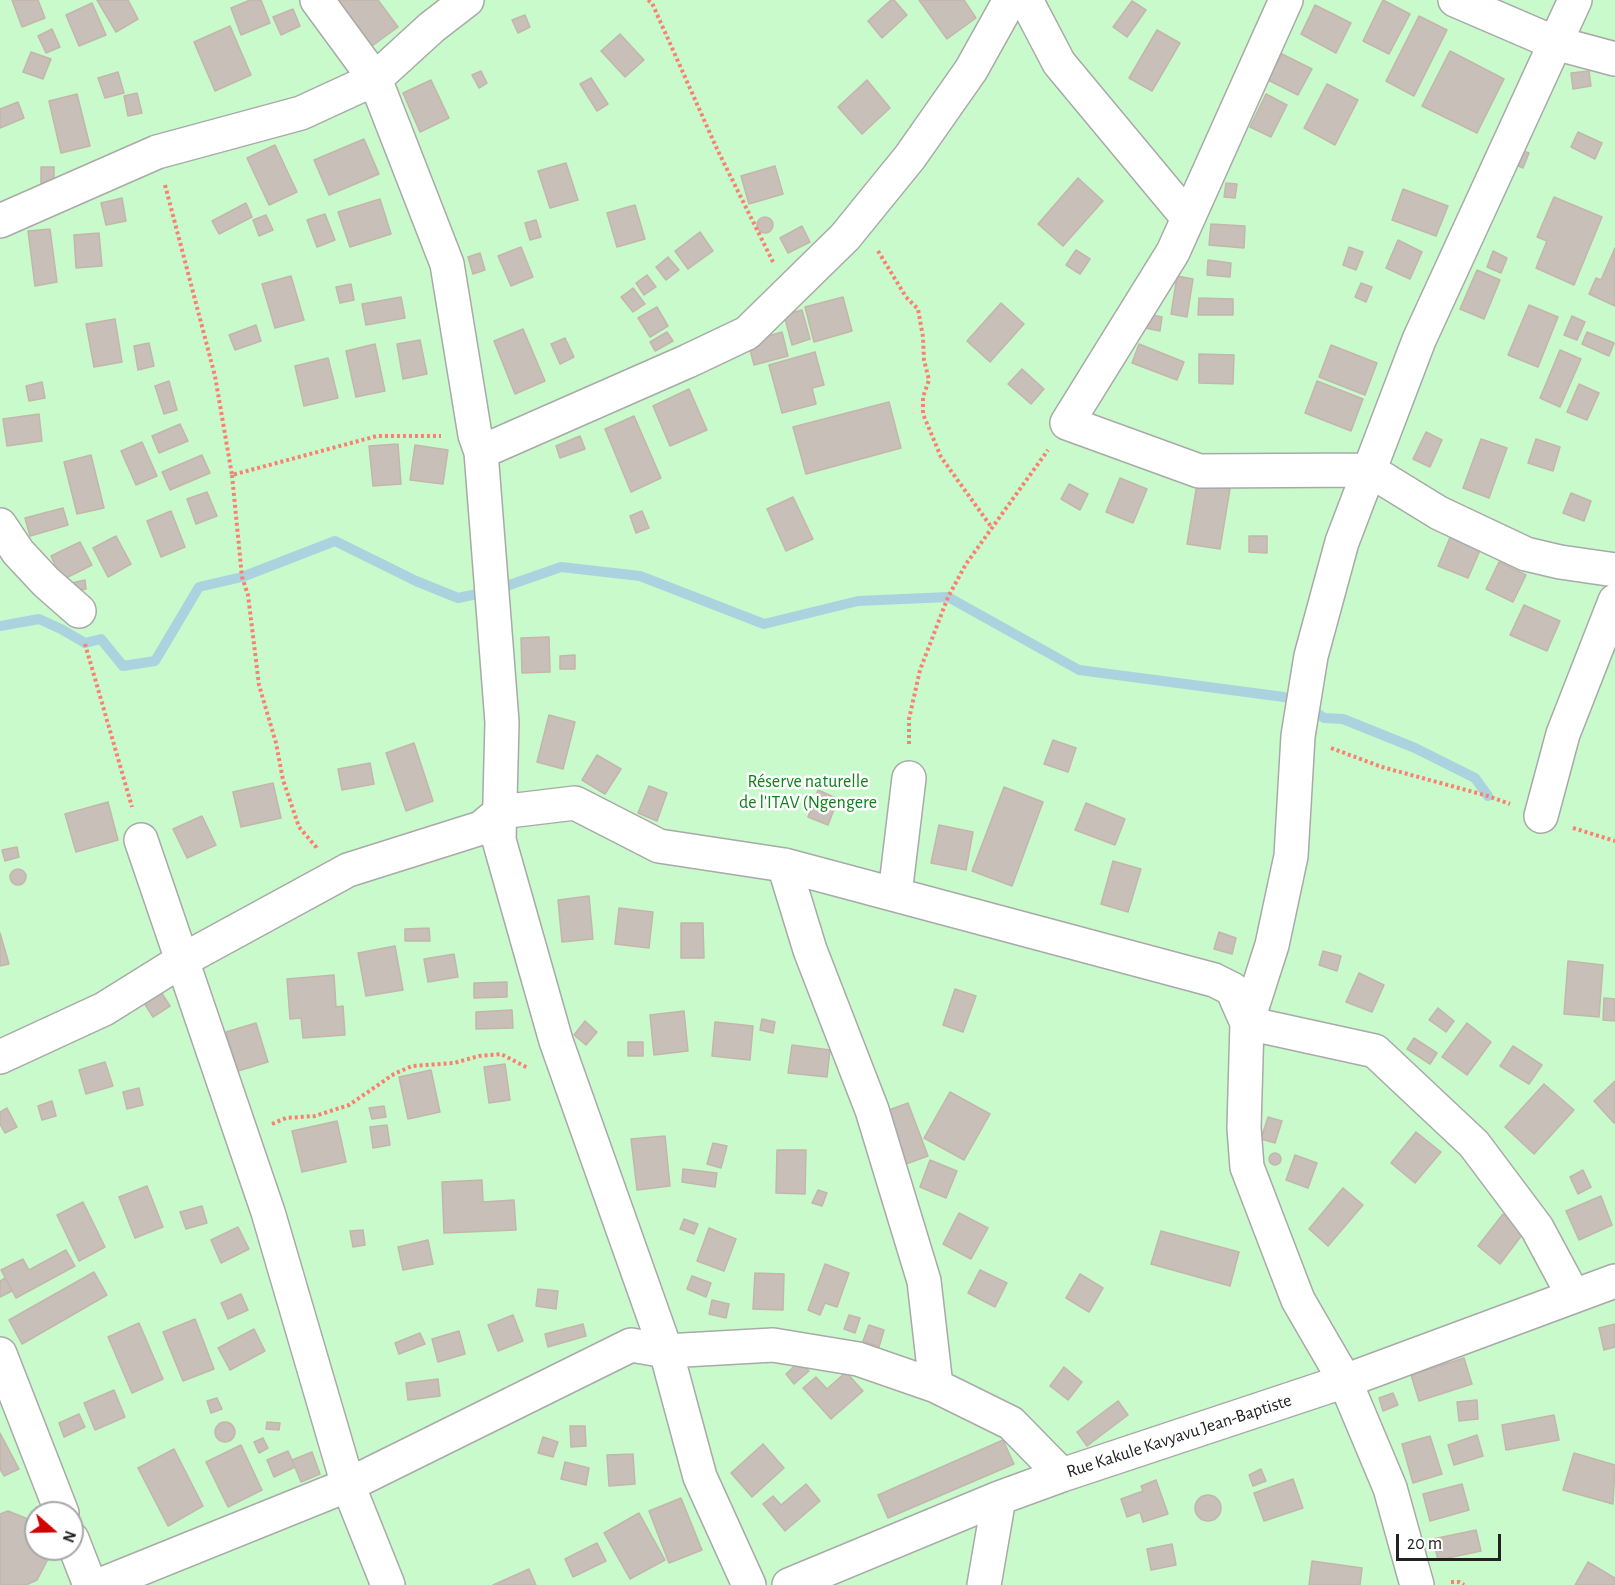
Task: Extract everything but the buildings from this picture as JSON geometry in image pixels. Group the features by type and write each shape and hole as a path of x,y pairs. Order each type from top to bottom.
{"street":[{"path":"317,0 375,79 447,264 478,443 502,722 499,840 556,1041 666,1351 700,1477 749,1585"},
{"path":"0,221 157,152 301,113 375,79 432,27 467,0"},
{"path":"478,443 688,361 747,333 845,237 910,158 971,70 1010,0"},
{"path":"1026,0 1059,63 1188,218"},
{"path":"1286,0 1173,252 1067,423 1199,471 1369,470 1439,513 1526,554 1560,562 1615,570"},
{"path":"1455,0 1555,43 1615,59"},
{"path":"1417,1585 1390,1488 1345,1381 1298,1300 1247,1167 1244,1128 1247,1023 1272,945 1291,856 1298,736 1311,656 1342,542 1419,340 1575,0"},
{"path":"0,525 18,552 46,582 79,611"},
{"path":"1541,816 1563,734 1615,601"},
{"path":"895,894 909,778"},
{"path":"0,1058 104,1009 181,961 348,870 481,828 500,812 575,803 659,846 784,865 1214,980 1232,989 1247,1023"},
{"path":"141,840 268,1212 348,1485 388,1585"},
{"path":"784,865 810,950 872,1110 924,1281 936,1386"},
{"path":"1247,1023 1375,1051 1474,1144 1537,1228 1573,1295"},
{"name":"Rue Kakule Kavyavu Jean-Baptiste","path":"789,1585 999,1498 1345,1381 1615,1281"},
{"path":"100,1585 348,1485 632,1345 666,1351 773,1345 858,1359 936,1386 1011,1423 1062,1475"},
{"path":"0,1354 57,1501"},
{"path":"984,1585 999,1498"},
{"path":"81,1561 90,1585"}],"path":[{"path":"648,0 652,3 717,149 789,293"},
{"path":"157,152 215,376 232,475 242,577 248,595 259,685 289,799 299,827 316,847 319,867 327,881"},
{"path":"862,217 873,244 906,297 918,309 924,360 929,380 923,397 923,414 941,457 992,528"},
{"path":"909,778 909,719 920,670 948,597 966,564 1067,423"},
{"path":"232,475 377,436 478,443"},
{"path":"79,611 96,683 141,840"},
{"path":"1298,736 1382,767 1488,796"},
{"path":"243,1140 266,1126 286,1118 315,1116 349,1105 394,1074 412,1066 454,1063 479,1056 501,1054 536,1073 573,1086"}],"green space":[{"name":"Réserve naturelle de l'ITAV (Ngengere","path":"0,0 1615,0 1615,1585 0,1585"}],"waterway":[{"path":"0,626 39,619 85,643 101,639 123,666 155,661 199,587 242,577 335,541 416,581 458,598 492,591 561,567 640,576 764,624 858,601 948,597 1079,670 1284,697 1303,703 1324,718 1343,719 1415,748 1475,778 1488,796"}]}
